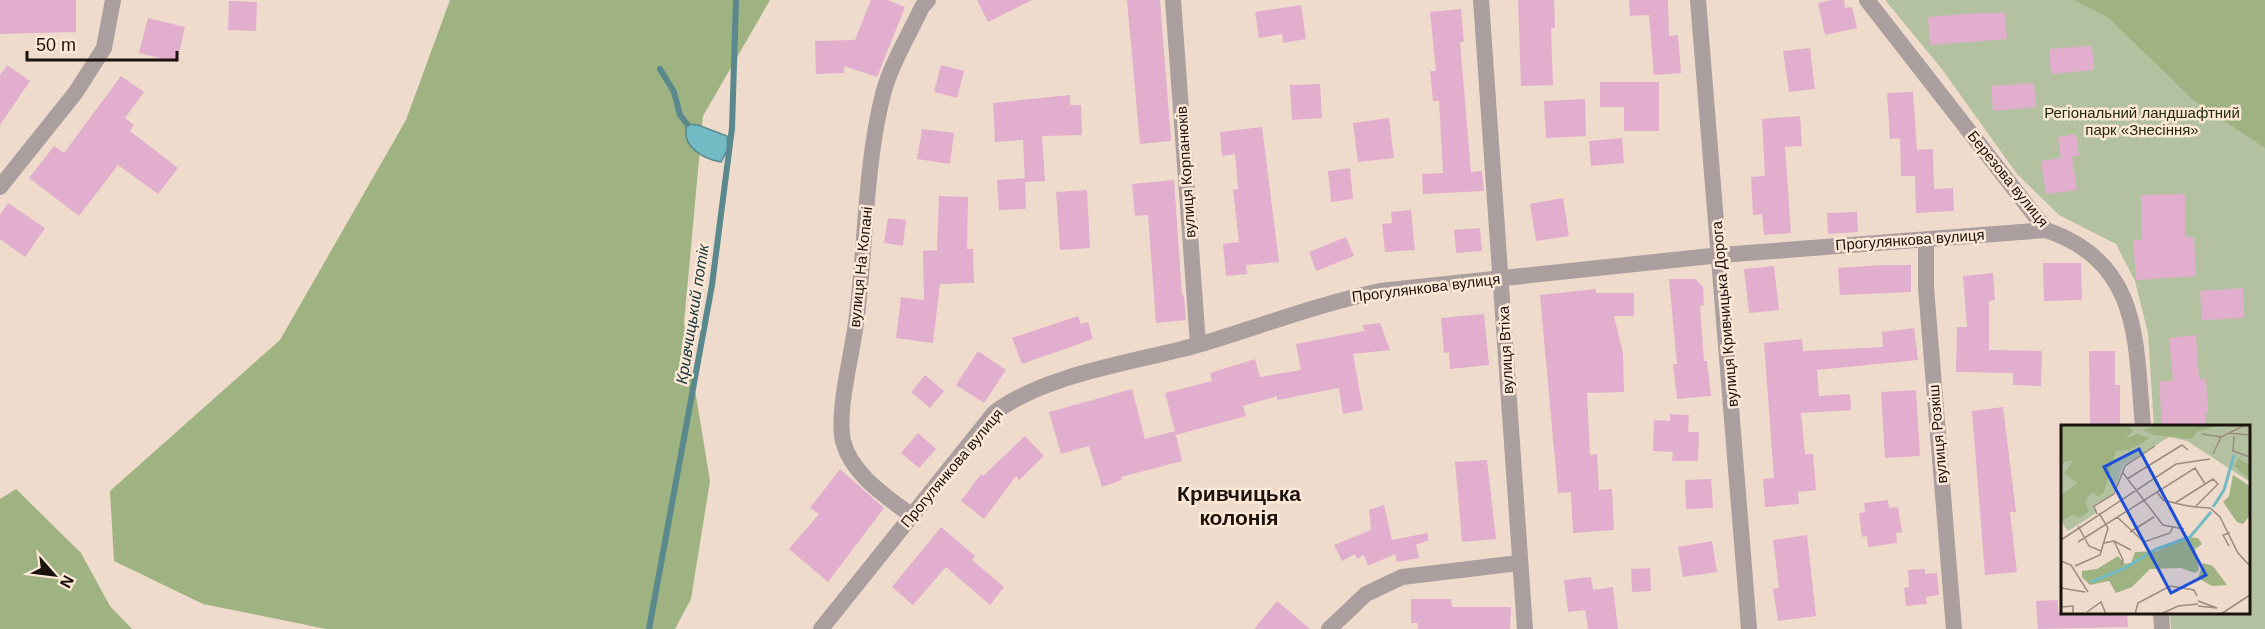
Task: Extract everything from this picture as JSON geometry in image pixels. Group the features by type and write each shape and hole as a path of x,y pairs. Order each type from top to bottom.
{"street":[{"path":"0,187 76,92 104,48 113,0"},
{"name":"вулиця На Копані","path":"912,516 880,491 848,455 842,439 857,316 873,141 884,92 922,7 928,0"},
{"name":"вулиця Корпанюків","path":"1173,0 1198,344"},
{"name":"вулиця Втіха","path":"1481,0 1525,629"},
{"name":"вулиця Кривчицька Дорога","path":"1698,0 1721,255 1749,629"},
{"name":"Березова вулиця","path":"1867,0 2046,230 2067,237 2089,254 2111,276 2125,298 2133,324 2143,425"},
{"name":"Прогулянкова вулиця","path":"821,629 994,413 1015,397 1107,367 1198,344 1335,300 1380,291 1721,255 2046,230"},
{"name":"вулиця Розкіш","path":"1926,240 1928,310 1953,629"},
{"path":"1329,629 1366,594 1402,577 1519,563"},
{"path":"2161,614 2162,629"}],"green space":[{"path":"450,0 770,0 703,116 684,323 710,481 691,599 675,629 326,629 203,604 114,561 110,491 280,340 406,120"},
{"name":"Регіональний ландшафтний парк «Знесіння»","path":"1885,0 2265,0 2265,629 2171,629 2170,614 2250,614 2250,425 2154,425 2148,333 2135,281 2116,244 2059,215 2017,174 1941,68"},
{"path":"2073,0 2265,0 2265,148 2193,100 2108,17"},
{"path":"16,489 81,553 110,606 132,629 0,629 0,499"}],"water":[{"path":"687,124 698,125 727,136 728,149 721,162 707,158 690,145 686,132"}],"building":[{"path":"0,0 76,0 76,32 0,34"},
{"path":"871,0 888,0 905,7 877,77 844,66 844,73 816,74 815,41 855,40"},
{"path":"977,0 1032,0 988,22"},
{"path":"1127,0 1160,0 1171,141 1140,144"},
{"path":"1518,0 1554,0 1555,28 1551,28 1553,85 1521,86"},
{"path":"1629,0 1668,0 1669,36 1678,35 1681,73 1654,75 1649,15 1630,16"},
{"path":"1844,0 1845,8 1852,7 1857,28 1825,35 1818,3"},
{"path":"229,1 257,2 256,31 228,30"},
{"path":"1301,5 1306,39 1283,43 1282,34 1259,38 1255,12"},
{"path":"1461,9 1464,42 1460,42 1471,172 1482,171 1484,191 1423,194 1422,174 1443,173 1439,101 1433,101 1430,71 1436,71 1430,12"},
{"path":"2005,13 2007,39 1930,45 1928,17"},
{"path":"148,18 185,27 177,62 139,53"},
{"path":"2092,46 2094,70 2051,74 2049,49"},
{"path":"1810,48 1815,89 1789,92 1783,51"},
{"path":"7,65 30,81 0,125 0,75"},
{"path":"941,65 964,71 957,98 934,92"},
{"path":"121,76 144,92 125,118 134,125 130,131 178,168 158,194 118,165 79,216 29,178 54,146 64,153"},
{"path":"1600,82 1659,82 1659,131 1624,131 1624,107 1600,107"},
{"path":"2034,83 2036,107 1993,111 1991,86"},
{"path":"1320,84 1322,118 1292,120 1290,85"},
{"path":"1913,92 1917,150 1933,149 1934,189 1953,188 1954,211 1916,213 1915,176 1901,176 1900,138 1890,139 1887,93"},
{"path":"1070,95 1070,105 1081,105 1082,135 1042,136 1045,181 1025,182 1023,140 995,142 993,103"},
{"path":"1585,99 1586,136 1546,138 1544,101"},
{"path":"1800,116 1802,146 1785,147 1791,233 1764,235 1762,214 1753,215 1751,177 1765,176 1762,119"},
{"path":"1389,118 1394,158 1358,162 1353,123"},
{"path":"1262,127 1279,262 1246,265 1247,274 1226,276 1223,244 1239,242 1233,190 1238,189 1235,154 1222,156 1220,132"},
{"path":"922,129 954,133 950,164 917,159"},
{"path":"2076,134 2079,156 2072,156 2077,190 2046,194 2041,161 2068,157 2061,158 2058,137"},
{"path":"1622,138 1624,163 1591,166 1589,141"},
{"path":"1350,168 1353,199 1331,202 1328,171"},
{"path":"1025,178 1026,209 999,210 997,180"},
{"path":"1174,180 1182,295 1184,295 1186,320 1156,323 1148,215 1135,216 1132,184"},
{"path":"1087,190 1090,248 1060,250 1056,192"},
{"path":"2185,194 2185,237 2194,237 2196,276 2136,280 2133,240 2142,240 2141,195"},
{"path":"939,196 968,197 967,249 973,249 974,283 940,284 933,343 896,338 901,297 924,300 923,251 937,250"},
{"path":"1563,198 1569,236 1536,241 1530,204"},
{"path":"8,203 45,228 25,257 0,239 0,215"},
{"path":"1411,210 1415,250 1385,252 1382,224 1392,223 1391,212"},
{"path":"1857,212 1858,232 1828,234 1827,213"},
{"path":"888,218 906,220 903,246 884,243"},
{"path":"1480,228 1482,251 1456,253 1454,230"},
{"path":"1346,237 1354,256 1316,271 1309,252"},
{"path":"2043,263 2081,263 2082,300 2044,301"},
{"path":"1911,265 1911,292 1840,295 1838,268"},
{"path":"1774,266 1779,310 1749,313 1744,269"},
{"path":"1993,273 1995,300 1989,301 1989,350 2042,351 2041,386 2013,385 2013,373 1956,372 1957,327 1967,327 1963,276"},
{"path":"1669,279 1695,279 1703,287 1704,305 1700,306 1704,361 1707,361 1711,396 1677,399 1673,364 1677,364"},
{"path":"2243,288 2244,318 2202,320 2200,291"},
{"path":"1596,289 1596,293 1634,293 1634,316 1614,316 1623,353 1624,392 1587,393 1590,455 1597,454 1599,490 1612,489 1614,530 1573,533 1571,492 1558,493 1540,295"},
{"path":"1484,314 1489,365 1450,369 1449,352 1444,353 1441,318"},
{"path":"1078,316 1081,324 1088,322 1093,339 1022,364 1012,338"},
{"path":"1380,323 1390,350 1353,354 1363,410 1343,414 1339,388 1277,400 1277,396 1243,406 1246,416 1176,435 1165,393 1212,381 1210,373 1255,359 1260,377 1301,370 1296,344 1364,331 1363,325"},
{"path":"1914,328 1918,360 1817,370 1819,396 1850,394 1851,410 1801,413 1805,454 1813,454 1816,490 1798,492 1799,504 1765,507 1763,479 1774,478 1764,343 1802,339 1803,351 1883,347 1882,332"},
{"path":"2196,335 2199,379 2206,379 2208,413 2205,413 2205,425 2162,425 2159,381 2173,381 2169,338"},
{"path":"978,351 1006,370 984,403 956,385"},
{"path":"2089,351 2115,351 2115,385 2120,385 2120,425 2090,425"},
{"path":"925,375 944,391 930,408 911,392"},
{"path":"1132,389 1145,439 1175,431 1182,461 1121,477 1122,480 1102,487 1089,446 1061,454 1049,412"},
{"path":"1916,390 1920,456 1885,458 1881,392"},
{"path":"2003,407 2016,512 2010,512 2017,572 1985,575 1972,411"},
{"path":"1670,414 1689,415 1688,432 1699,432 1698,461 1672,461 1673,452 1653,451 1654,420 1670,421"},
{"path":"918,433 936,449 919,468 901,453"},
{"path":"1025,436 1044,456 1019,480 1016,476 984,519 961,501 981,474 983,476"},
{"path":"1487,460 1496,539 1462,542 1455,462"},
{"path":"840,469 884,508 828,582 789,549 819,514 810,508"},
{"path":"1711,479 1713,508 1686,509 1685,480"},
{"path":"1888,500 1889,508 1898,507 1902,532 1896,533 1897,543 1868,547 1867,536 1862,537 1859,513 1865,512 1864,503"},
{"path":"1384,505 1392,540 1427,533 1429,540 1416,545 1419,558 1397,562 1395,554 1368,566 1364,555 1357,559 1355,554 1342,561 1334,545 1371,530 1369,510"},
{"path":"941,527 975,556 972,560 1004,587 990,605 946,567 913,605 892,587"},
{"path":"1807,535 1816,616 1778,621 1773,589 1779,588 1773,540"},
{"path":"1712,541 1717,572 1683,577 1678,547"},
{"path":"1650,568 1651,591 1632,592 1631,569"},
{"path":"1925,569 1925,574 1937,573 1939,595 1926,597 1927,604 1906,606 1904,588 1909,587 1908,570"},
{"path":"1591,577 1593,590 1613,587 1618,629 1588,629 1585,610 1568,612 1564,580"},
{"path":"1411,599 1451,599 1452,607 1511,607 1510,629 1418,629 1418,623 1411,623"},
{"path":"2058,600 2058,612 2061,614 2127,614 2128,627 2038,629 2036,601"},
{"path":"1277,601 1310,629 1254,629"}],"waterway":[{"name":"Кривчицький потік","path":"649,629 712,285 732,128 736,0"},
{"path":"660,69 674,92 680,115 687,124"}],"district":[{"name":"Кривчицька колонія","path":"1239,506"}]}
